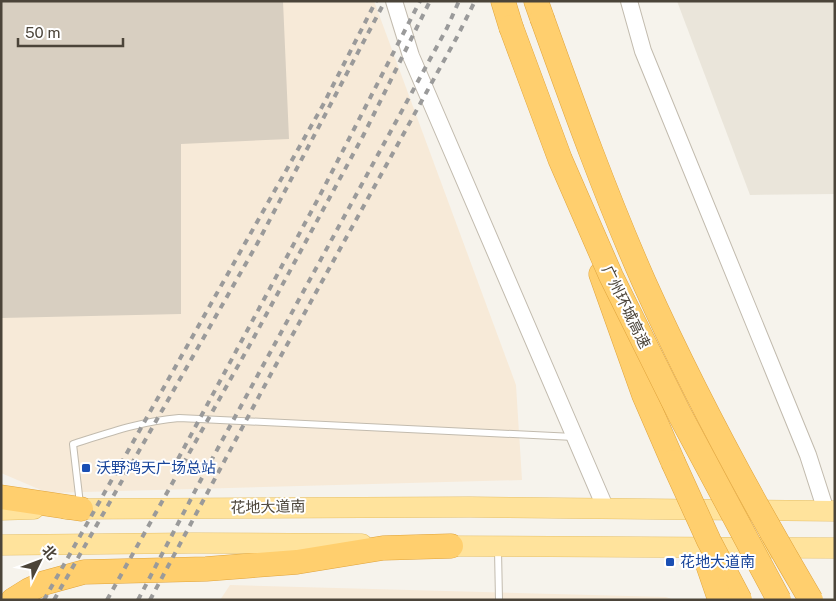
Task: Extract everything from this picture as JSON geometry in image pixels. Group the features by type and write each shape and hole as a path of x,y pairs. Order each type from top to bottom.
{"highway":[{"name":"广州环城高速","path":"503,1 560,159 593,237 653,364 779,600"},
{"name":"广州环城高速","path":"539,10 599,175 661,318 754,500 811,600"},
{"path":"560,159 644,395 713,548 740,600"},
{"path":"715,426 752,492 823,600"},
{"path":"673,462 720,600"},
{"path":"1,497 81,509"},
{"path":"13,600 44,583 84,572 206,569 297,562 383,548 452,546"}],"main road":[{"name":"花地大道南","path":"1,510 341,506 830,511"},
{"path":"1,545 309,543 452,546 835,548"}],"street":[{"path":"394,1 411,56 606,508"},
{"path":"629,1 643,51 830,511"}],"lane":[{"path":"81,509 73,444 133,425 163,419 179,418 575,437"},
{"path":"498,546 499,600"}],"shaded area":[{"path":"1,1 374,1 516,385 522,480 48,493 1,473"},
{"path":"677,1 835,1 835,194 750,195"},
{"path":"230,585 666,597 674,600 220,600"}],"building":[{"path":"1,1 283,1 289,139 181,144 181,314 1,318"}],"railway":[{"path":"44,600 323,105 376,1"},
{"path":"54,600 257,244 385,1"},
{"path":"178,459 318,199 420,1"},
{"path":"107,600 253,339 363,136 430,1"},
{"path":"138,600 205,472 447,28 459,1"},
{"path":"150,600 475,1"}],"place":[{"name":"沃野鸿天广场总站","path":"86,468"},
{"name":"花地大道南","path":"670,562"}]}
